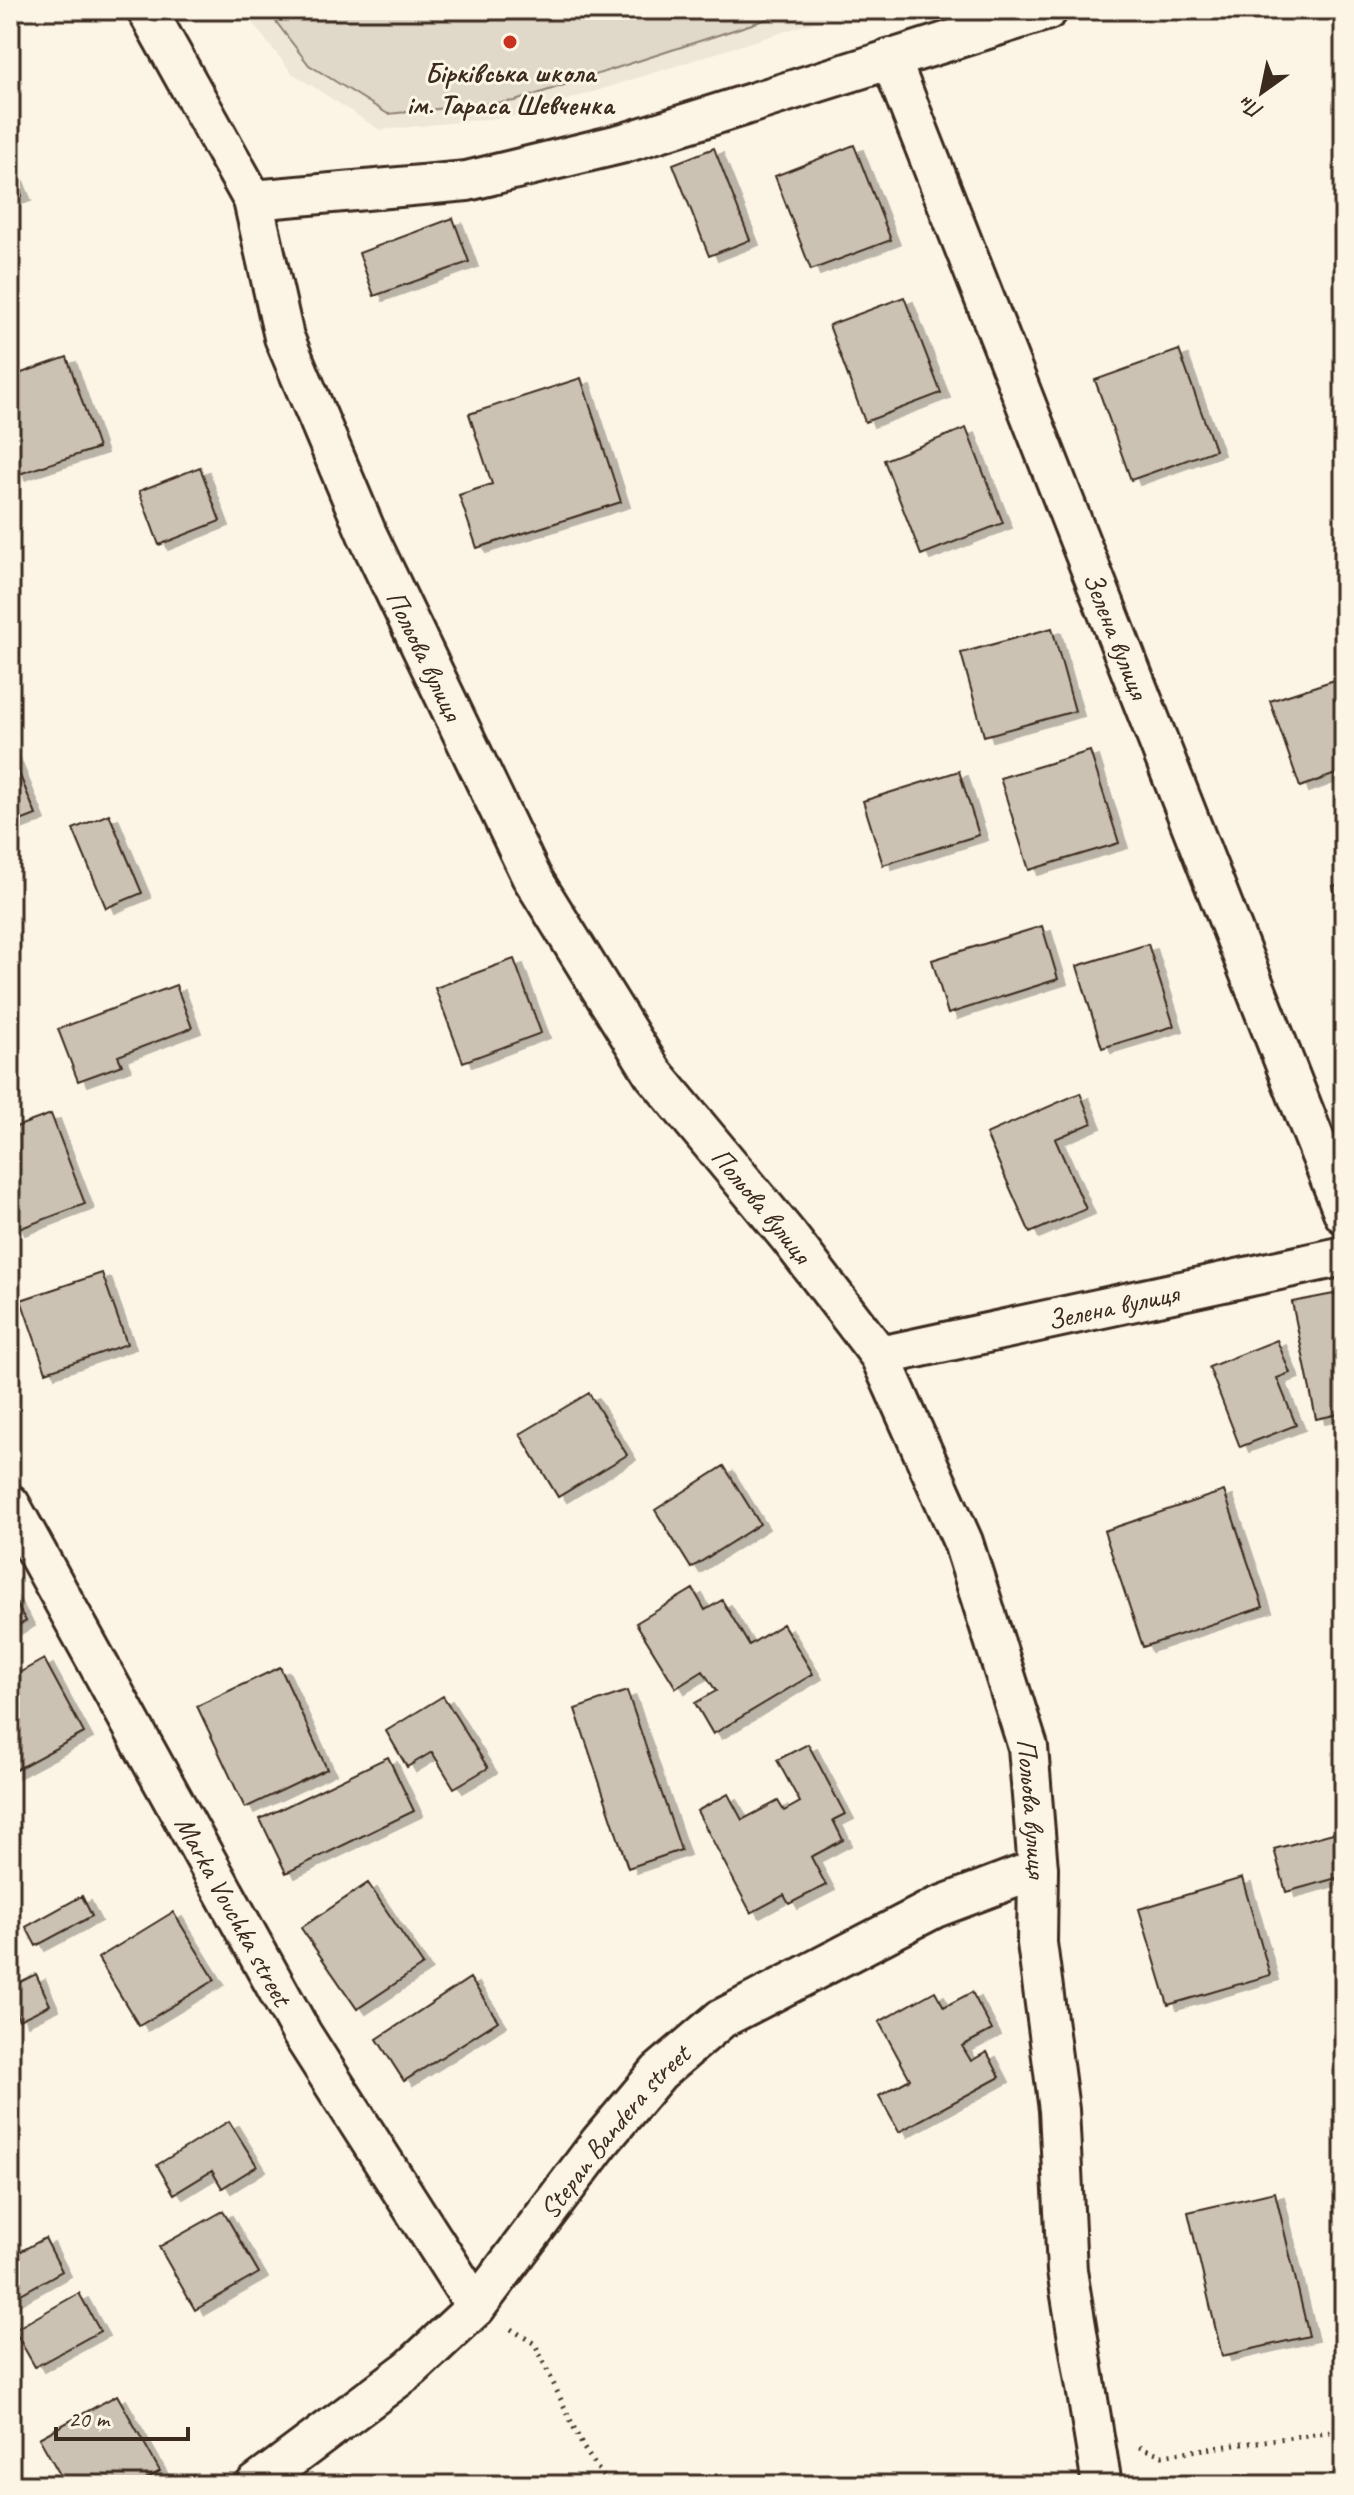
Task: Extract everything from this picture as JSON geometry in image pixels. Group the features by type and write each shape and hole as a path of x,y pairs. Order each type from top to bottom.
{"street":[{"name":"Польова вулиця","path":"147,10 253,200 290,351 367,534 531,876 653,1073 789,1237 880,1356 963,1542 1028,1747 1038,1869 1037,1943 1059,2110 1067,2271 1102,2485"},
{"path":"253,200 467,181 624,143 1048,10"},
{"name":"Зелена вулиця","path":"890,58 1344,1214"},
{"name":"Зелена вулиця","path":"880,1356 1344,1256"},
{"name":"Marka Vovchka street","path":"10,1504 302,2034 476,2307"},
{"name":"Stepan Bandera street","path":"255,2485 411,2368 476,2307 600,2142 659,2072 721,2019 935,1908 1038,1869"}],"path":[{"path":"476,2307 535,2344 583,2447 609,2485"},
{"path":"1093,2431 1162,2455 1344,2430"}],"shaded area":[{"name":"Бірківська школа ім. Тараса Шевченка","path":"242,10 852,10 517,116 380,130 292,73"},
{"name":"Бірківська школа ім. Тараса Шевченка","path":"267,10 795,10 515,101 388,114 309,65"}],"building":[{"path":"854,145 891,240 811,270 775,176"},
{"path":"714,148 750,240 709,256 673,164"},
{"path":"10,166 22,196 10,200"},
{"path":"453,218 469,262 374,296 359,253"},
{"path":"904,297 941,393 865,422 829,325"},
{"path":"1179,350 1215,450 1131,480 1095,380"},
{"path":"67,357 98,448 16,475 10,456 10,377"},
{"path":"581,378 621,502 477,548 459,495 492,484 469,414"},
{"path":"966,428 1003,523 921,555 884,460"},
{"path":"200,467 220,521 159,545 139,491"},
{"path":"1052,628 1075,711 984,736 961,653"},
{"path":"1344,677 1344,771 1300,787 1270,701"},
{"path":"10,751 36,815 10,825"},
{"path":"1090,751 1119,843 1029,870 1000,778"},
{"path":"959,771 979,835 883,865 863,801"},
{"path":"109,814 142,893 106,908 73,829"},
{"path":"1344,883 1344,925 1333,886"},
{"path":"1042,926 1058,979 948,1014 932,960"},
{"path":"1148,944 1174,1026 1102,1048 1077,966"},
{"path":"514,959 541,1033 463,1062 435,988"},
{"path":"176,985 192,1028 118,1056 122,1065 78,1081 58,1029"},
{"path":"1080,1093 1092,1123 1055,1139 1086,1209 1030,1233 986,1134"},
{"path":"51,1114 85,1204 16,1230 10,1215 10,1129"},
{"path":"102,1273 127,1344 46,1372 21,1300"},
{"path":"1344,1292 1344,1413 1316,1419 1292,1302"},
{"path":"1277,1340 1290,1373 1277,1378 1296,1425 1240,1447 1209,1367"},
{"path":"589,1393 627,1455 558,1497 520,1434"},
{"path":"724,1466 760,1524 691,1568 655,1510"},
{"path":"1224,1491 1263,1607 1143,1647 1104,1531"},
{"path":"693,1589 705,1610 722,1600 749,1645 783,1624 813,1674 713,1734 695,1703 716,1691 703,1671 676,1688 636,1623"},
{"path":"10,1594 26,1621 10,1630"},
{"path":"44,1659 84,1733 10,1773 10,1678"},
{"path":"280,1667 327,1769 245,1808 197,1706"},
{"path":"627,1691 681,1850 628,1868 575,1709"},
{"path":"443,1696 488,1768 454,1788 432,1752 407,1767 386,1731"},
{"path":"808,1744 845,1814 833,1820 843,1840 811,1857 826,1885 789,1904 784,1895 751,1913 697,1811 728,1794 742,1820 778,1801 784,1811 800,1802 777,1760"},
{"path":"388,1757 414,1811 286,1873 260,1819"},
{"path":"1344,1830 1344,1876 1286,1892 1274,1849"},
{"path":"1242,1878 1270,1975 1168,2005 1139,1909"},
{"path":"368,1883 423,1965 357,2009 301,1928"},
{"path":"82,1896 92,1916 36,1946 26,1927"},
{"path":"173,1912 215,1980 139,2026 98,1958"},
{"path":"36,1974 50,2005 19,2020 10,2000 10,1987"},
{"path":"470,1978 498,2021 404,2081 377,2039"},
{"path":"935,1991 944,2007 972,1992 992,2030 962,2046 971,2061 987,2052 1000,2077 899,2132 879,2096 910,2079 879,2022"},
{"path":"229,2121 257,2166 222,2188 212,2171 174,2194 157,2165"},
{"path":"1275,2192 1309,2336 1222,2356 1188,2212"},
{"path":"223,2211 259,2273 195,2310 159,2247"},
{"path":"45,2238 62,2271 10,2300 10,2257"},
{"path":"79,2293 100,2331 35,2367 14,2330"},
{"path":"117,2395 160,2471 135,2485 66,2485 39,2438"}],"place":[{"name":"Бірківська школа ім. Тараса Шевченка","path":"510,42"}]}
